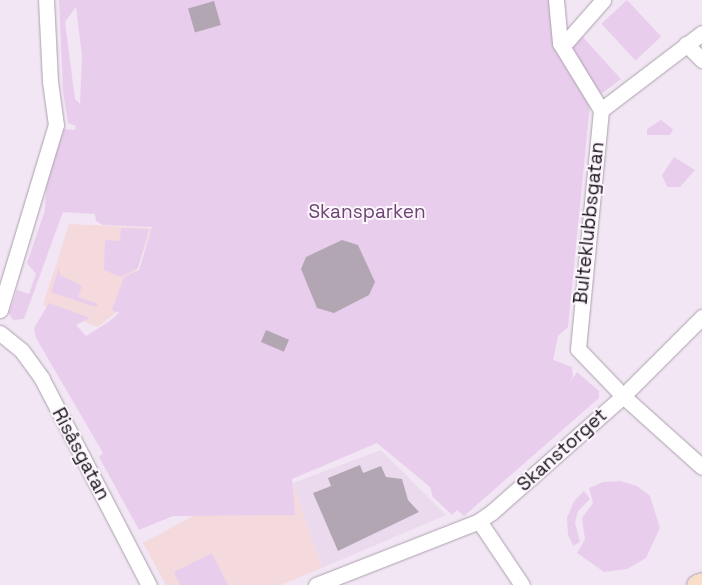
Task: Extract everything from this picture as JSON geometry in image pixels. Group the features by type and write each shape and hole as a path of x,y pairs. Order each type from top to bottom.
{"main road":[{"path":"697,585 702,583"}],"street":[{"path":"0,310 56,125 50,81 46,0"},
{"path":"556,0 560,43 600,110 702,33"},
{"path":"560,43 567,41 603,0"},
{"path":"686,44 702,60"},
{"name":"Bulteklubbsgatan","path":"600,110 576,338 585,358 623,396"},
{"path":"623,396 702,317"},
{"name":"Risåsgatan","path":"0,333 22,351 42,379 149,585"},
{"name":"Skanstorget","path":"316,585 479,521 623,396 702,466"},
{"path":"479,521 522,585"}],"shaded area":[{"path":"69,224 152,228 123,307 98,327 43,305"},
{"path":"381,450 446,515 322,568 293,483"},
{"path":"293,483 322,568 281,585 166,585 143,543 221,501"}],"green space":[{"name":"Skansparken","path":"59,0 549,0 557,52 590,104 568,327 558,336 553,360 572,367 573,377 568,386 577,372 599,391 599,398 464,516 457,510 452,515 433,497 430,487 377,443 292,479 295,515 173,516 139,530 99,457 103,453 36,338 34,328 49,303 90,318 76,325 86,336 119,313 112,310 124,277 139,270 152,227 103,225 96,221 95,214 63,212 24,319 13,320 9,313 17,290 29,294 36,274 27,263 45,210 46,182 64,129 75,130 76,126 68,123 63,92","holes":["76,7 82,56 80,104 75,99 65,22"]},
{"path":"627,0 661,37 636,60 601,24"},
{"path":"581,35 621,79 601,94 569,45"},
{"path":"661,120 673,129 670,135 647,135 647,129"},
{"path":"674,157 695,170 680,187 667,187 662,175"},
{"path":"121,228 149,229 138,268 121,277 104,270 105,240 120,241"},
{"path":"59,268 60,275 82,286 78,297 98,304 96,307 51,292"},
{"path":"620,481 637,486 650,496 660,528 646,558 627,569 604,572 577,553 585,539 582,518 593,503 589,488 603,482"},
{"path":"584,491 590,499 578,511 575,523 580,542 573,546 568,535 567,518 574,501"},
{"path":"212,553 228,585 180,585 174,572"}],"building":[{"path":"214,1 221,25 195,32 188,8"},
{"path":"342,240 358,245 375,282 369,295 334,313 317,308 301,269 306,257"},
{"path":"266,330 289,340 284,352 261,342"},
{"path":"360,465 363,473 381,466 386,477 402,479 408,500 419,512 338,551 313,493 331,486 328,478"}]}
